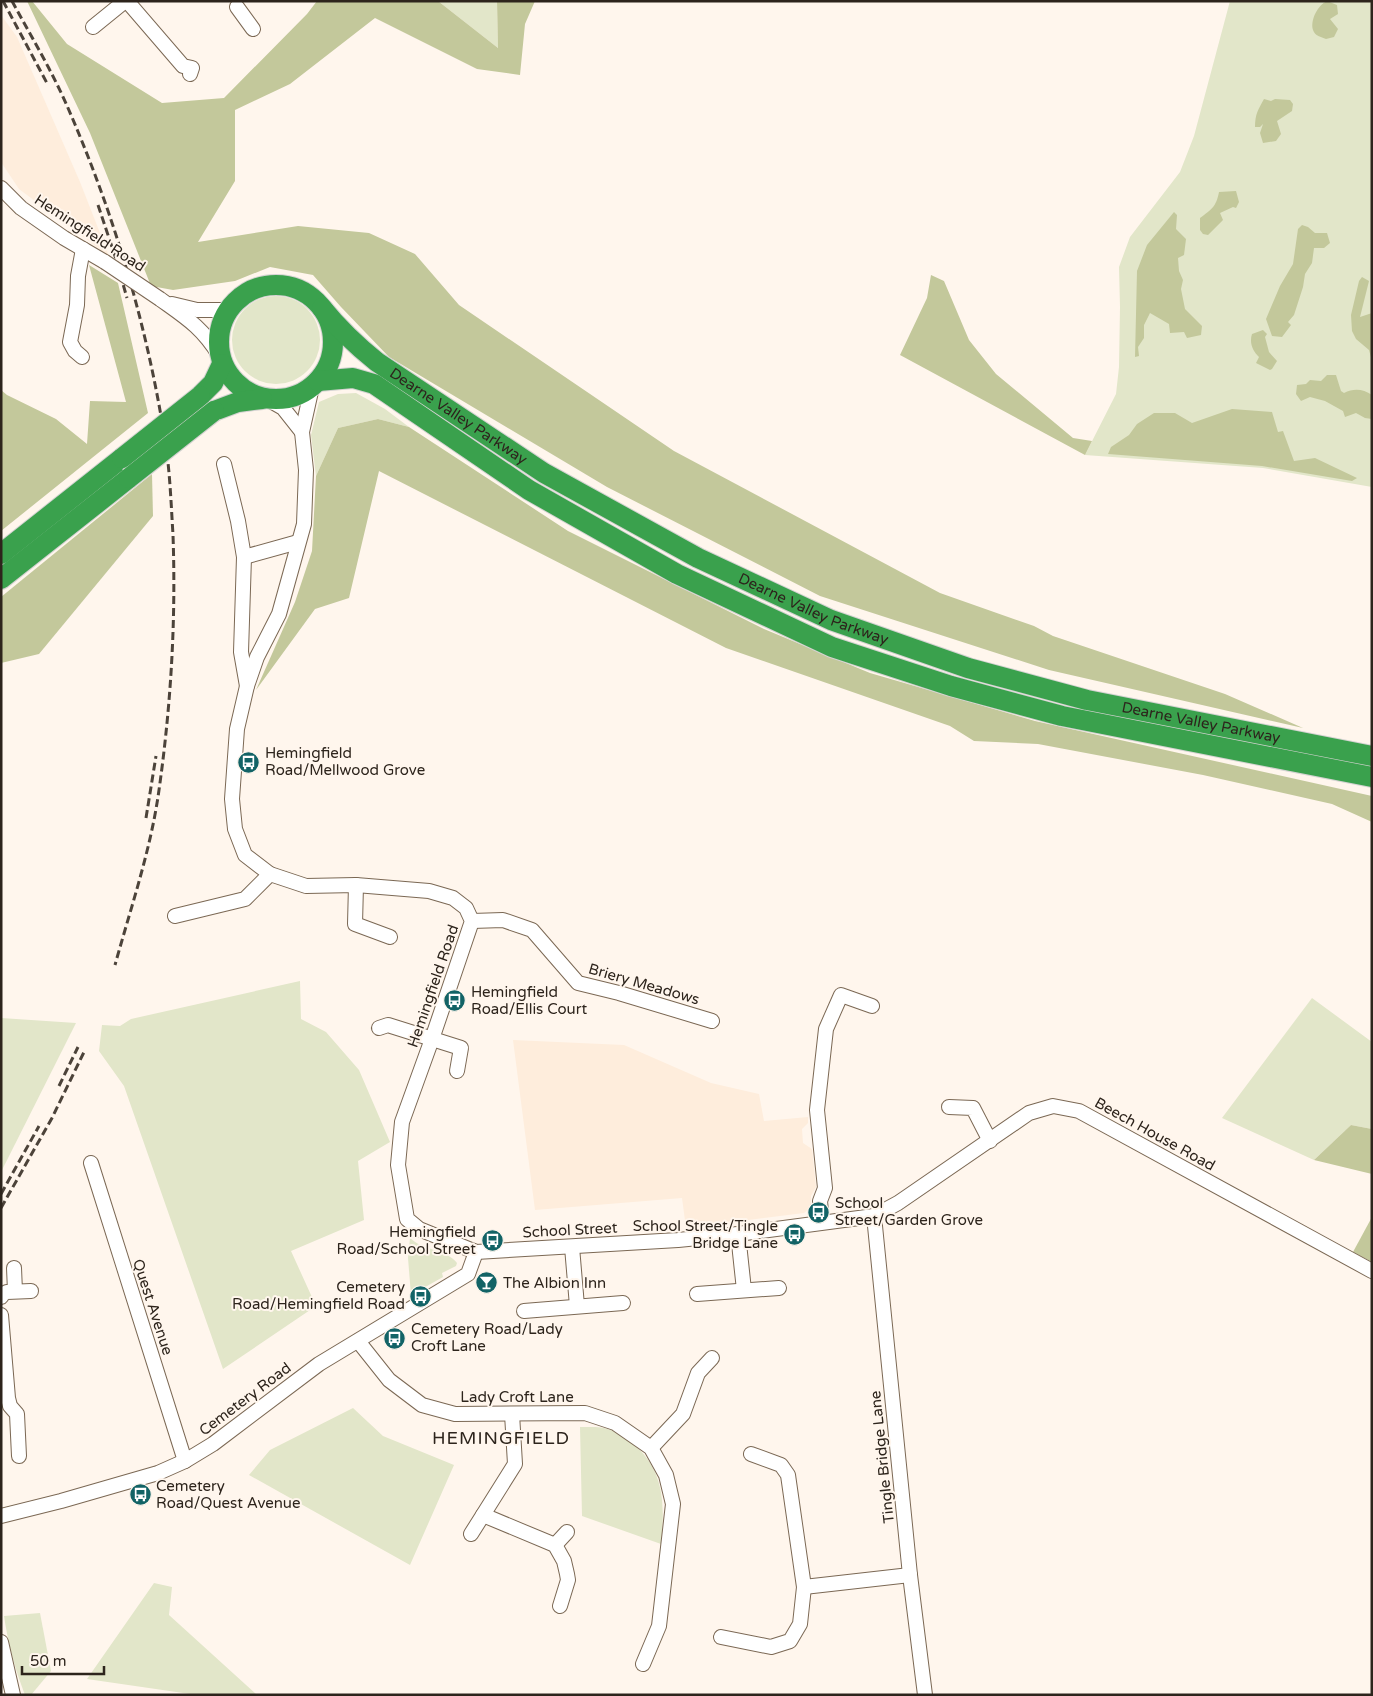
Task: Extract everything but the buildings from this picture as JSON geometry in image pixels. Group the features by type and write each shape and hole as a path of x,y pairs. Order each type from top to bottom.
{"highway":[{"path":"1,578 214,411 238,402 292,398 302,394 315,384 326,370 331,358 333,345 329,320 313,298 301,290 288,286 260,287 247,292 228,310 222,320 219,331 218,343 221,360 229,377 239,387 251,394 267,399"},
{"name":"Dearne Valley Parkway","path":"322,308 344,334 377,362 544,473 698,558 831,620 968,668 1087,700 1372,756"},
{"path":"1,554 200,396 213,383 221,360"},
{"name":"Dearne Valley Parkway","path":"315,384 342,378 353,378 374,384 529,490 677,574 832,647 950,686 1062,716 1372,777"}],"street":[{"path":"93,27 126,1 182,66 192,68 190,74"},
{"path":"233,8 254,29"},
{"name":"Hemingfield Road","path":"1,188 21,208 64,238 105,262 201,330 207,336 221,360"},
{"path":"82,357 75,351 70,342 77,305 78,276 83,249"},
{"name":"Hemingfield Road","path":"162,301 197,310 228,310"},
{"name":"Hemingfield Road","path":"315,384 302,432 306,470 304,524 279,614 257,657 247,686 237,729 232,798 235,829 246,855 270,874 306,886 356,885 429,891 453,898 466,908 472,921 402,1122 398,1165 407,1219 419,1229 476,1252"},
{"path":"267,399 283,408 302,432"},
{"name":"Hemingfield Road","path":"224,464 238,521 244,557 241,652 247,686"},
{"path":"244,557 298,542"},
{"path":"175,916 245,899 270,874"},
{"path":"356,885 355,924 390,937"},
{"name":"Briery Meadows","path":"472,921 503,920 532,930 578,983 619,993 712,1021"},
{"path":"822,1222 820,1201 825,1188 817,1110 826,1029 841,995 872,1006"},
{"path":"379,1028 388,1025 461,1048 458,1071"},
{"name":"Beech House Road","path":"874,1216 898,1203 1029,1113 1053,1106 1080,1111 1372,1271"},
{"path":"949,1107 973,1108 990,1141"},
{"name":"Quest Avenue","path":"91,1163 185,1461"},
{"name":"School Street","path":"476,1252 678,1240 874,1216"},
{"name":"Tingle Bridge Lane","path":"874,1216 910,1575 925,1695"},
{"path":"738,1234 744,1290"},
{"path":"572,1247 578,1306"},
{"name":"Cemetery Road","path":"1,1516 158,1473 185,1461 213,1444 319,1364 468,1274 476,1252"},
{"path":"14,1268 15,1292"},
{"path":"697,1294 779,1288"},
{"path":"1,1297 7,1292 31,1291"},
{"path":"524,1311 623,1303"},
{"path":"1,1315 4,1347 3,1366 8,1402 17,1419 19,1456"},
{"name":"Lady Croft Lane","path":"358,1341 389,1380 422,1405 455,1414 584,1413 615,1423 651,1448 666,1475 673,1504 659,1626 643,1664"},
{"path":"651,1448 683,1414 698,1373 712,1358"},
{"path":"471,1534 515,1464 512,1414"},
{"path":"721,1637 771,1647 790,1640 800,1624 804,1587 788,1475 781,1465 751,1454"},
{"path":"483,1515 555,1545 564,1561 568,1580 560,1606"},
{"path":"555,1545 567,1532"},
{"path":"804,1587 910,1575"},
{"path":"1,1642 13,1695"}],"shaded area":[{"path":"1,15 17,37 80,182 109,256 19,189 1,162"},
{"path":"513,1040 624,1045 711,1083 759,1094 764,1121 808,1117 808,1123 802,1129 803,1143 812,1149 816,1187 811,1196 811,1207 804,1213 686,1228 682,1198 535,1210"}],"green space":[{"path":"27,1 32,1 67,44 162,103 224,98 307,14 317,1 438,1 498,48 497,1 535,1 525,24 520,75 477,69 375,18 290,84 235,110 235,181 198,242 298,226 369,233 415,254 459,305 674,451 940,593 1034,626 1053,636 1225,694 1303,728 1049,670 820,596 607,487 389,357 313,275 270,267 235,281 173,290 151,286 90,133"},
{"path":"438,1 497,1 498,48"},
{"path":"1230,1 1372,1 1372,487 1263,468 1085,455 1116,394 1119,367 1119,267 1130,237 1180,172 1194,136"},
{"path":"1327,1 1337,5 1338,14 1330,19 1338,29 1334,37 1326,39 1315,34 1312,26 1316,13"},
{"path":"1264,99 1271,101 1275,99 1290,100 1293,104 1292,111 1277,121 1281,134 1276,141 1263,143 1260,133 1263,124 1260,127 1255,127 1257,112"},
{"path":"1236,191 1239,202 1236,208 1233,207 1220,213 1223,220 1208,235 1203,234 1200,230 1200,218 1213,207 1219,192"},
{"path":"1174,212 1177,215 1176,229 1186,239 1184,255 1178,258 1179,271 1183,280 1181,289 1185,309 1202,326 1201,335 1187,338 1184,332 1170,333 1169,324 1150,313 1144,325 1144,338 1138,347 1139,356 1135,357 1137,271 1147,245"},
{"path":"1302,225 1315,233 1327,233 1330,243 1324,248 1314,248 1312,263 1305,274 1294,315 1288,322 1291,325 1282,337 1272,336 1266,319 1280,286 1293,264 1298,229"},
{"path":"89,265 118,283 148,413 1,531 1,390 7,395 56,419 87,444 90,401 126,402"},
{"path":"931,275 944,281 969,340 996,374 1073,438 1092,441 1085,455 900,355 927,298"},
{"path":"1362,277 1369,281 1360,317 1372,313 1372,361 1369,350 1356,339 1352,331 1351,315 1359,281"},
{"path":"276,296 293,300 307,309 316,323 320,340 316,357 307,371 293,380 276,384 259,380 245,371 236,357 232,340 236,323 245,309 259,300"},
{"path":"1263,330 1267,334 1265,337 1269,352 1277,361 1270,370 1256,363 1259,357 1251,344 1252,334"},
{"path":"1327,375 1336,375 1341,391 1344,393 1358,390 1372,395 1372,419 1365,418 1356,413 1345,417 1343,411 1325,401 1310,397 1301,401 1296,394 1297,385 1306,384 1310,380 1321,381"},
{"path":"356,393 385,409 409,427 378,419 338,428 316,476 311,435 319,402 338,394"},
{"path":"1232,409 1272,412 1278,432 1283,431 1294,461 1315,458 1357,478 1352,481 1262,466 1108,454 1111,447 1129,435 1137,424 1154,413 1175,413 1192,423"},
{"path":"378,419 409,427 568,531 764,629 870,673 1035,721 1372,796 1372,822 1332,804 1203,775 1038,744 974,741 950,726 726,648 379,471 349,598 315,609 256,690 295,602 312,551 316,476 338,428"},
{"path":"152,474 153,516 39,654 1,663 1,597"},
{"path":"300,981 301,1019 326,1032 359,1070 390,1142 358,1161 364,1220 291,1251 316,1306 223,1369 124,1086 99,1051 102,1025 120,1026 131,1019"},
{"path":"1312,998 1372,1042 1372,1129 1351,1125 1314,1160 1222,1118"},
{"path":"1,1018 76,1023 1,1172"},
{"path":"1351,1125 1372,1129 1372,1174 1314,1160"},
{"path":"1372,1217 1372,1262 1353,1252"},
{"path":"410,1238 421,1245 448,1255 457,1263 456,1266 442,1273 443,1277 411,1295 408,1258"},
{"path":"353,1408 383,1436 454,1465 410,1565 249,1475 270,1450"},
{"path":"580,1427 603,1428 619,1433 642,1452 651,1464 660,1488 662,1501 661,1544 582,1516"},
{"path":"154,1583 172,1587 169,1615 257,1695 197,1695 87,1679"},
{"path":"40,1613 51,1671 31,1695 25,1695 12,1656 4,1616"}],"railway":[{"path":"3,1 48,85"},
{"path":"12,1 62,94 85,148 114,229 139,312 149,355 158,397 168,463 173,535 174,599 167,726 151,834 115,965"},
{"path":"98,205 127,298"},
{"path":"146,818 156,756"},
{"path":"59,1086 78,1047"},
{"path":"1,1208 52,1118 85,1050"},
{"path":"1,1194 39,1126"}],"place":[{"name":"Hemingfield Road/Mellwood Grove","path":"249,762"},
{"name":"Hemingfield Road/Ellis Court","path":"455,1001"},
{"name":"School Street/Garden Grove","path":"819,1212"},
{"name":"School Street/Tingle Bridge Lane","path":"794,1235"},
{"name":"Hemingfield Road/School Street","path":"492,1241"},
{"name":"The Albion Inn","path":"487,1283"},
{"name":"Cemetery Road/Hemingfield Road","path":"421,1296"},
{"name":"Cemetery Road/Lady Croft Lane","path":"395,1338"},
{"name":"Cemetery Road/Quest Avenue","path":"140,1495"}],"district":[{"name":"HEMINGFIELD","path":"501,1438"}]}
